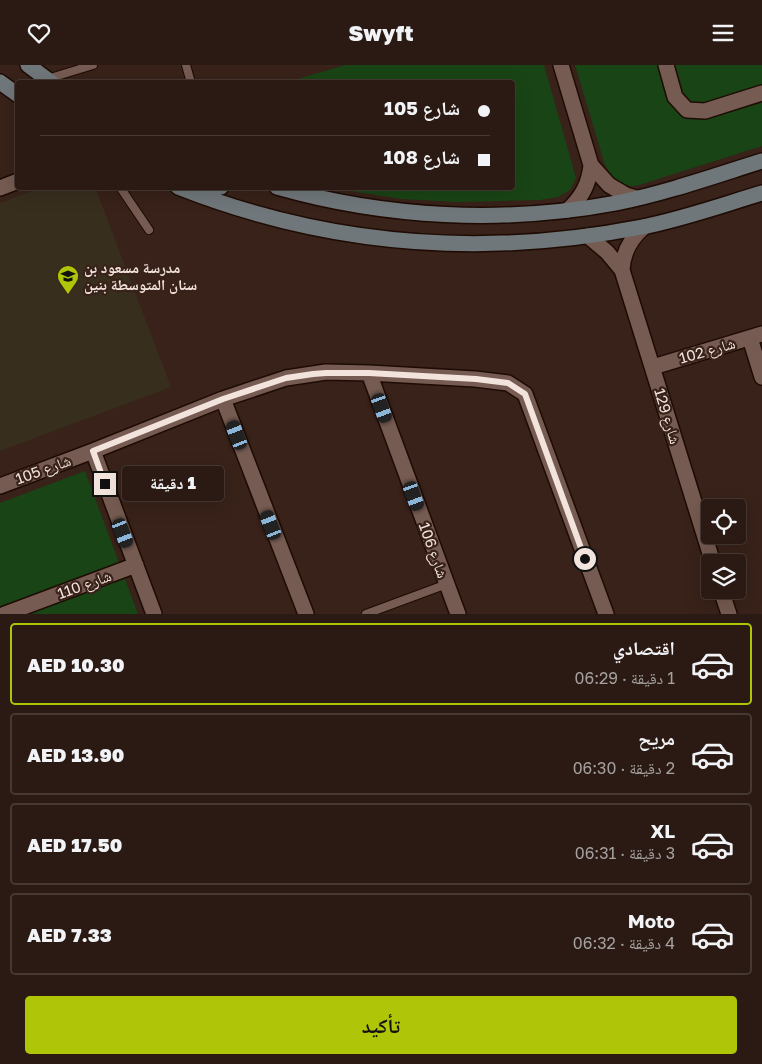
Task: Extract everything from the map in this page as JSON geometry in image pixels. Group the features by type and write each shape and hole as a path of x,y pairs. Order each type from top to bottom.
{"street":[{"path":"28,65 49,80"},
{"path":"561,65 591,165 584,190 568,210"},
{"path":"666,65 674,97 687,110 706,111 762,93"},
{"path":"0,82 15,93"},
{"path":"297,190 387,209 451,215 520,215 568,210 636,198 683,186 762,161"},
{"path":"591,165 609,185 626,195 636,198"},
{"path":"0,188 15,182"},
{"path":"186,190 235,208 288,223 361,237 427,243 487,244 588,237 644,227 762,193"},
{"path":"622,271 624,254 632,238 644,227"},
{"name":"شارع 129","path":"588,237 607,252 622,271 710,554"},
{"path":"756,336 762,377"},
{"name":"شارع 102","path":"653,367 756,336"},
{"name":"شارع 105","path":"0,485 93,451 223,399 286,378 326,373 369,373 476,379 508,383 525,394 606,614"},
{"name":"شارع 106","path":"369,373 458,614"},
{"path":"223,399 306,614"},
{"path":"93,451 154,614"},
{"name":"شارع 110","path":"5,614 27,610 136,565"},
{"path":"724,599 728,614"}],"lane":[{"path":"53,80 93,65"},
{"path":"186,65 190,80"},
{"path":"122,190 149,230"},
{"path":"366,614 447,584"}],"shaded area":[{"name":"مدرسة مسعود بن سنان المتوسطة بنين","path":"35,190 93,190 97,192 171,387 0,451 0,203"}],"green space":[{"path":"345,65 544,65 576,178 570,190 558,197 540,200 456,202 402,199 344,190 515,190 515,80 298,79"},
{"path":"575,65 762,65 762,146 636,186 619,183 609,173 604,162"},
{"path":"85,471 138,614 0,614 0,503"}],"place":[{"name":"مدرسة مسعود بن سنان المتوسطة بنين","path":"68,295"}],"route":[{"path":"105,484 93,451 223,399 286,378 326,373 369,373 476,379 508,383 525,394 585,559"}]}
